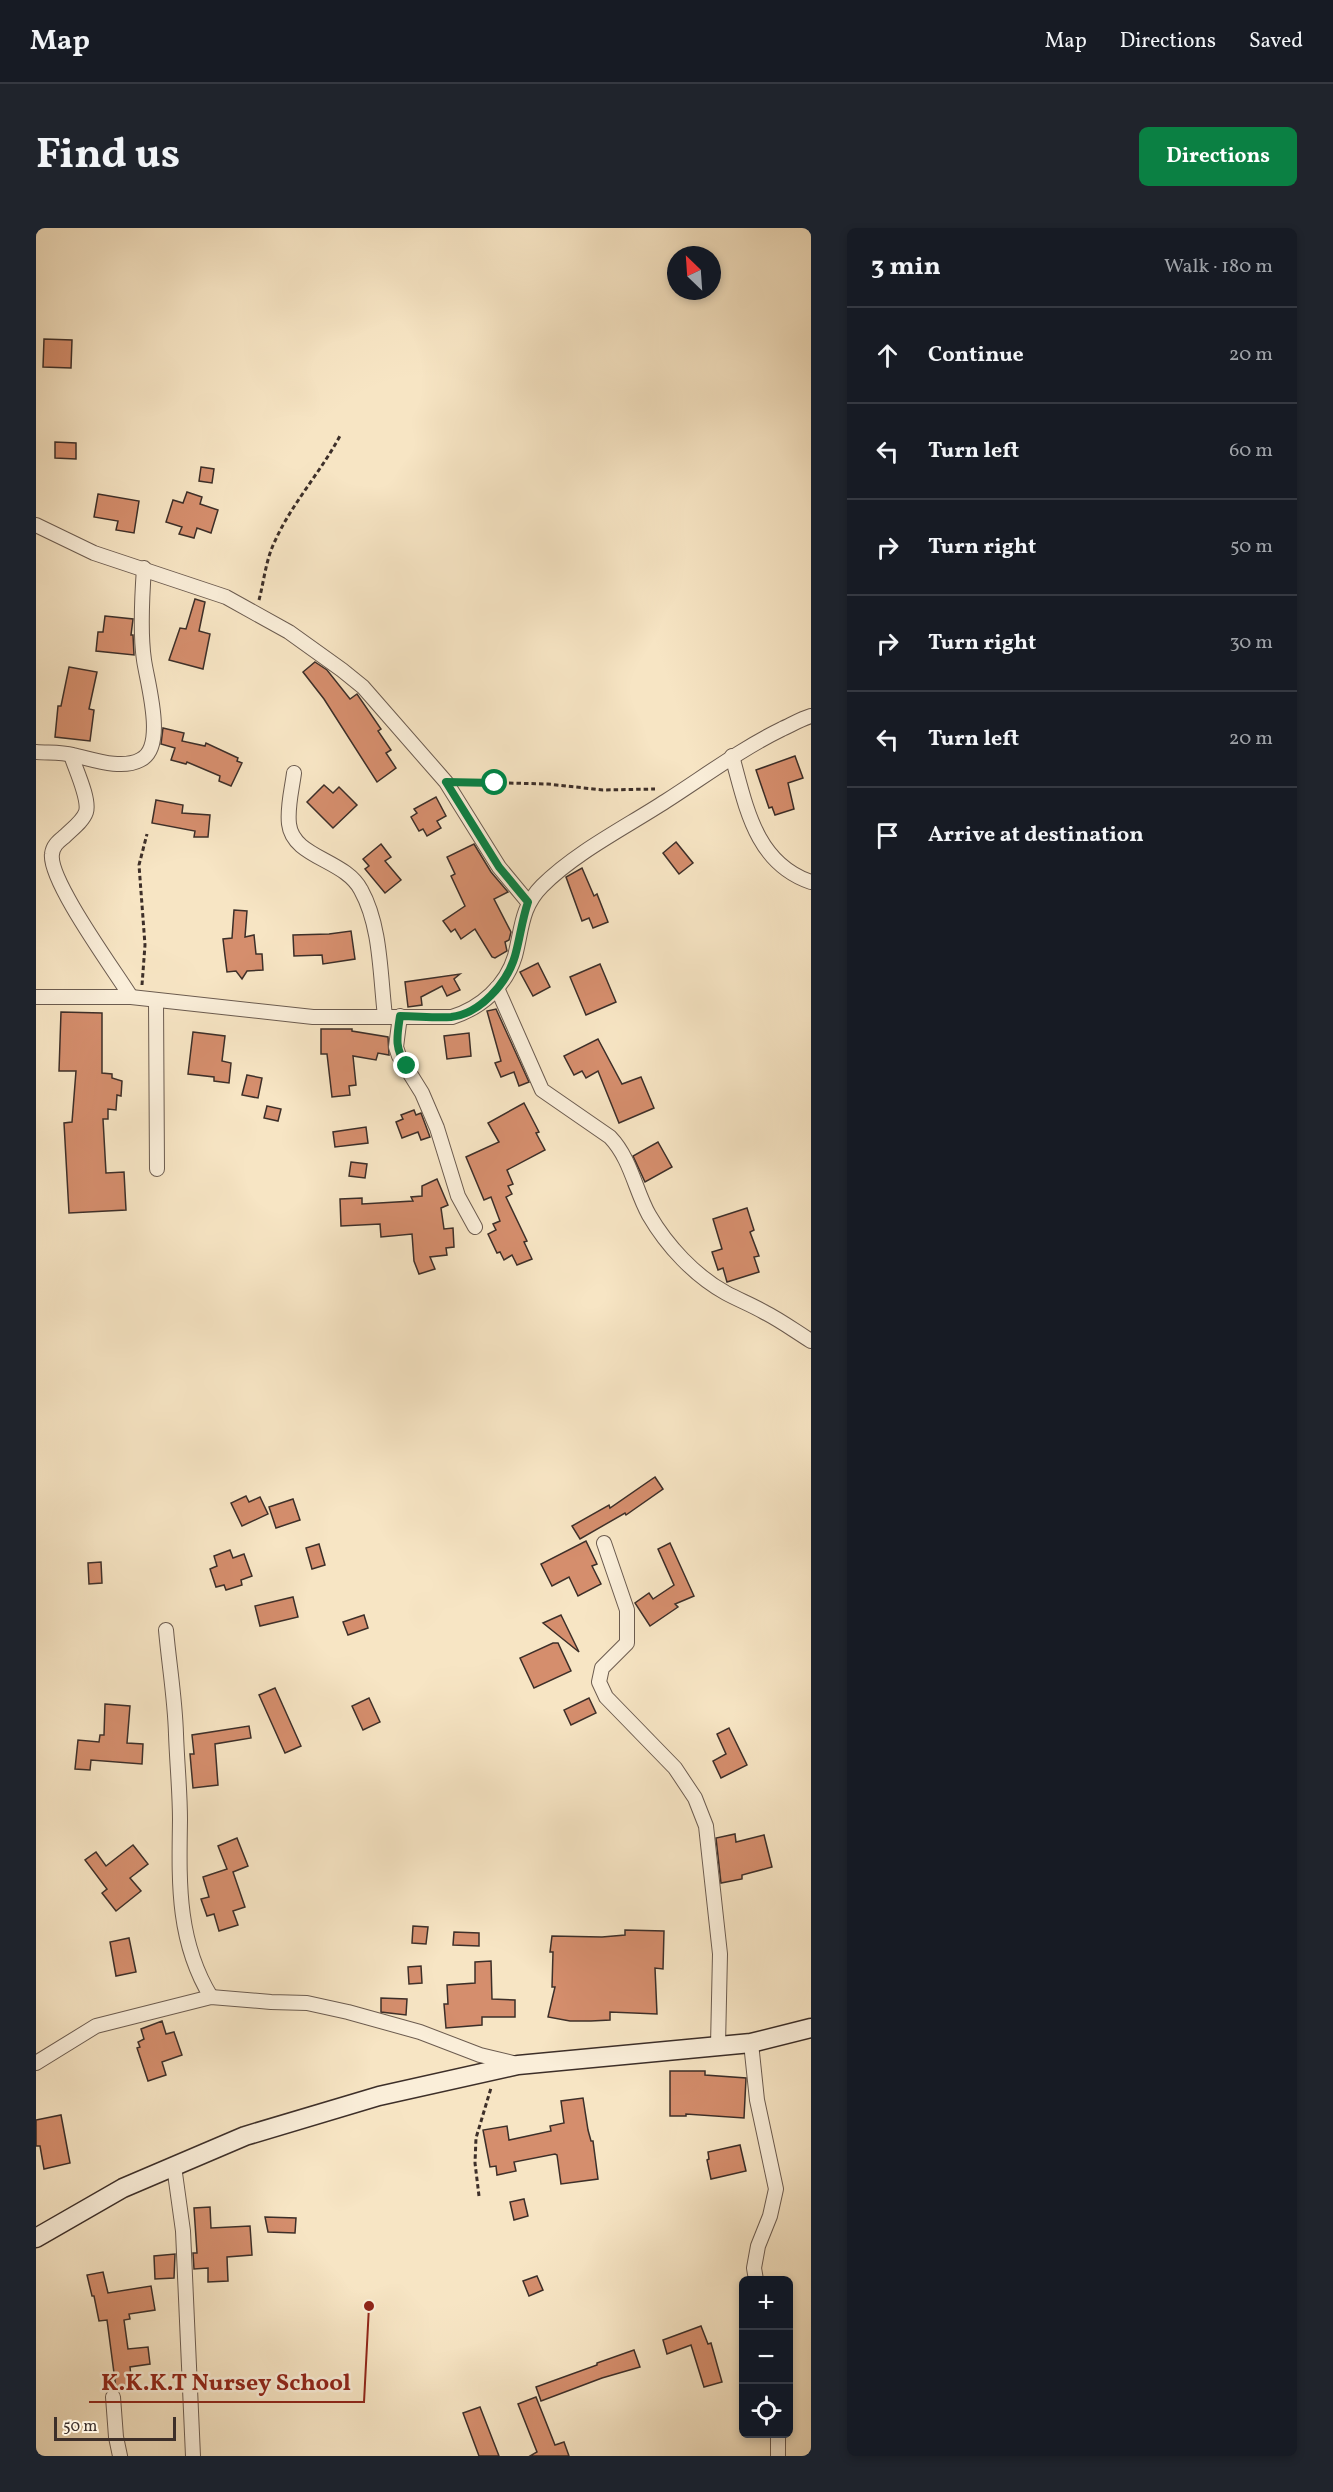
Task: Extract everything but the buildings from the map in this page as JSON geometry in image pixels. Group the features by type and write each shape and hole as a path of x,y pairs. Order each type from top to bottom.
{"street":[{"path":"36,525 94,553 226,597 289,632 363,687 446,782 499,867 528,902"},
{"path":"36,752 132,763 142,760 151,749 154,719 144,659 142,611 144,568"},
{"path":"36,997 136,998 313,1017 459,1015 475,1008 497,988 514,958 528,902 542,885 567,865 687,788 732,756 811,716"},
{"path":"71,755 87,800 86,812 55,846 52,860 87,932 136,998"},
{"path":"732,756 752,819 767,852 788,872 811,882"},
{"path":"294,773 288,815 292,837 301,847 345,871 360,887 370,909 385,1016"},
{"path":"497,988 542,1090 610,1137 618,1146 649,1215 676,1252 702,1278 811,1341"},
{"path":"156,1001 157,1169"},
{"path":"400,1016 397,1038 399,1056 422,1094 437,1128 458,1196 475,1227"},
{"path":"604,1543 627,1610 627,1643 602,1668 599,1682 606,1697 675,1768 695,1798 706,1826 720,1953 718,2045"},
{"path":"166,1630 176,1730 180,1817 179,1881 191,1956 198,1975 211,1996"},
{"path":"36,2063 96,2026 211,1996 307,2003 348,2012 420,2032 480,2055 518,2065"},
{"path":"36,2238 123,2188 245,2136 379,2096 518,2065 751,2043 811,2028"},
{"path":"751,2043 758,2100 776,2189 770,2216 758,2246 754,2268 755,2276"},
{"path":"174,2166 183,2231 193,2456"},
{"path":"113,2397 120,2456"},
{"path":"778,2438 778,2456"}],"path":[{"path":"256,614 273,544 292,508 332,451 341,434"},
{"path":"446,782 548,784 603,790 687,788"},
{"path":"136,998 145,945 139,866 147,834"},
{"path":"479,2196 475,2163 476,2138 496,2069"}],"place":[{"name":"K.K.K.T Nursey School","path":"369,2306"}],"route":[{"path":"407,1066 399,1056 396,1047 400,1016 452,1017 475,1008 497,988 514,958 528,902 499,867 446,782 495,783"}]}
